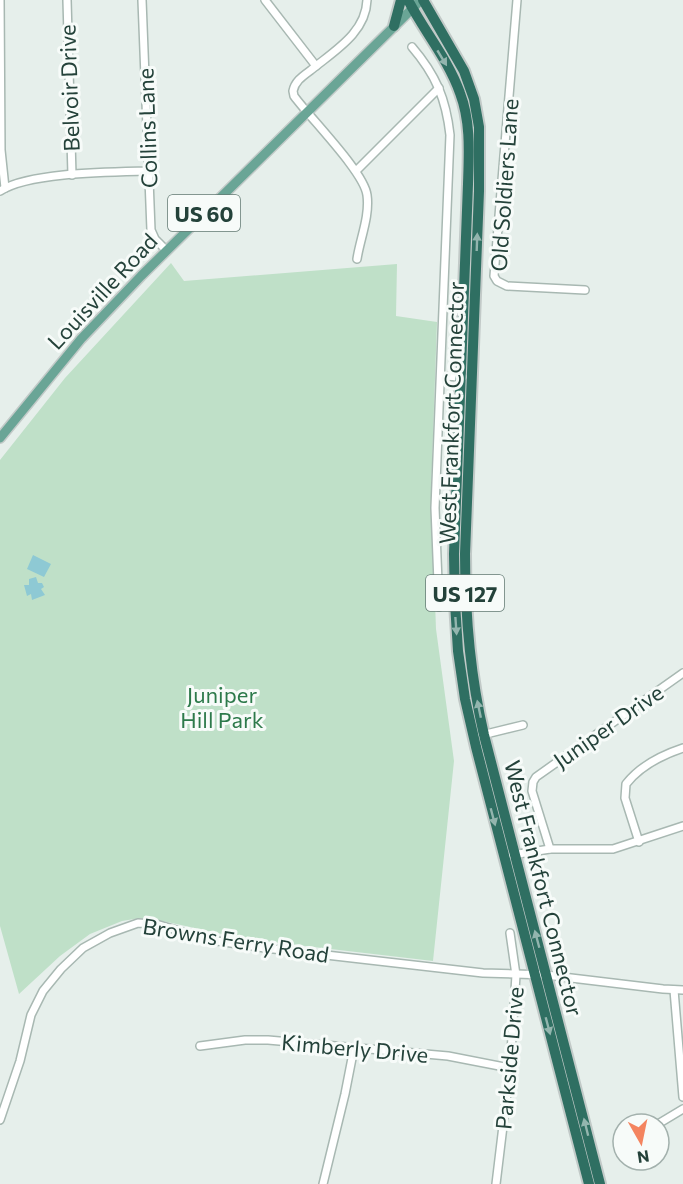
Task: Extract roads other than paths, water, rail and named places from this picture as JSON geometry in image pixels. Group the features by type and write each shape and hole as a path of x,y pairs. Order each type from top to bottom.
{"highway":[{"path":"394,26 401,0"},
{"name":"West Frankfort Connector","path":"422,0 464,71 478,118 480,163 454,554 455,603 461,675 479,736 509,856 535,975 589,1184"},
{"name":"West Frankfort Connector","path":"410,4 455,81 466,117 469,157 466,377"},
{"name":"West Frankfort Connector","path":"509,856 546,975 600,1184"}],"main road":[{"name":"Louisville Road","path":"0,438 81,339 166,250 394,26 410,4 422,0"}],"street":[{"path":"0,0 3,190 24,181 72,175 148,171"},
{"name":"Belvoir Drive","path":"67,0 72,175"},
{"name":"Collins Lane","path":"142,0 152,235 166,250"},
{"path":"265,0 316,66"},
{"path":"357,259 368,202 366,188 356,171 306,112 293,91 297,82 357,29 366,14 367,0"},
{"name":"Old Soldiers Lane","path":"517,0 494,276 497,281 507,286 585,290"},
{"path":"412,47 430,70 440,88 448,111 450,135 435,508 439,607"},
{"path":"356,171 440,88"},
{"path":"441,376 466,377"},
{"name":"Juniper Drive","path":"550,849 532,791 536,777 683,673"},
{"path":"479,736 523,725"},
{"path":"639,842 625,798 626,784 637,772 683,748"},
{"path":"509,856 550,849 613,849 683,826"},
{"name":"Browns Ferry Road","path":"1,1116 23,1052 31,1015 43,991 61,969 84,948 101,937 129,925 156,924 210,940 427,967 516,975 546,975 683,990"},
{"name":"Parkside Drive","path":"496,1184 510,1068 516,975 510,933"},
{"path":"674,990 683,1097"},
{"name":"Kimberly Drive","path":"200,1046 256,1040 448,1056 510,1068"},
{"path":"323,1184 354,1048"}],"water":[{"path":"33,555 51,564 44,577 27,569"},
{"path":"36,577 38,583 42,583 44,587 41,589 45,595 32,600 31,594 27,596 24,585 29,585 29,579"}],"park label":[{"name":"Juniper Hill Park","path":"222,706"}]}
